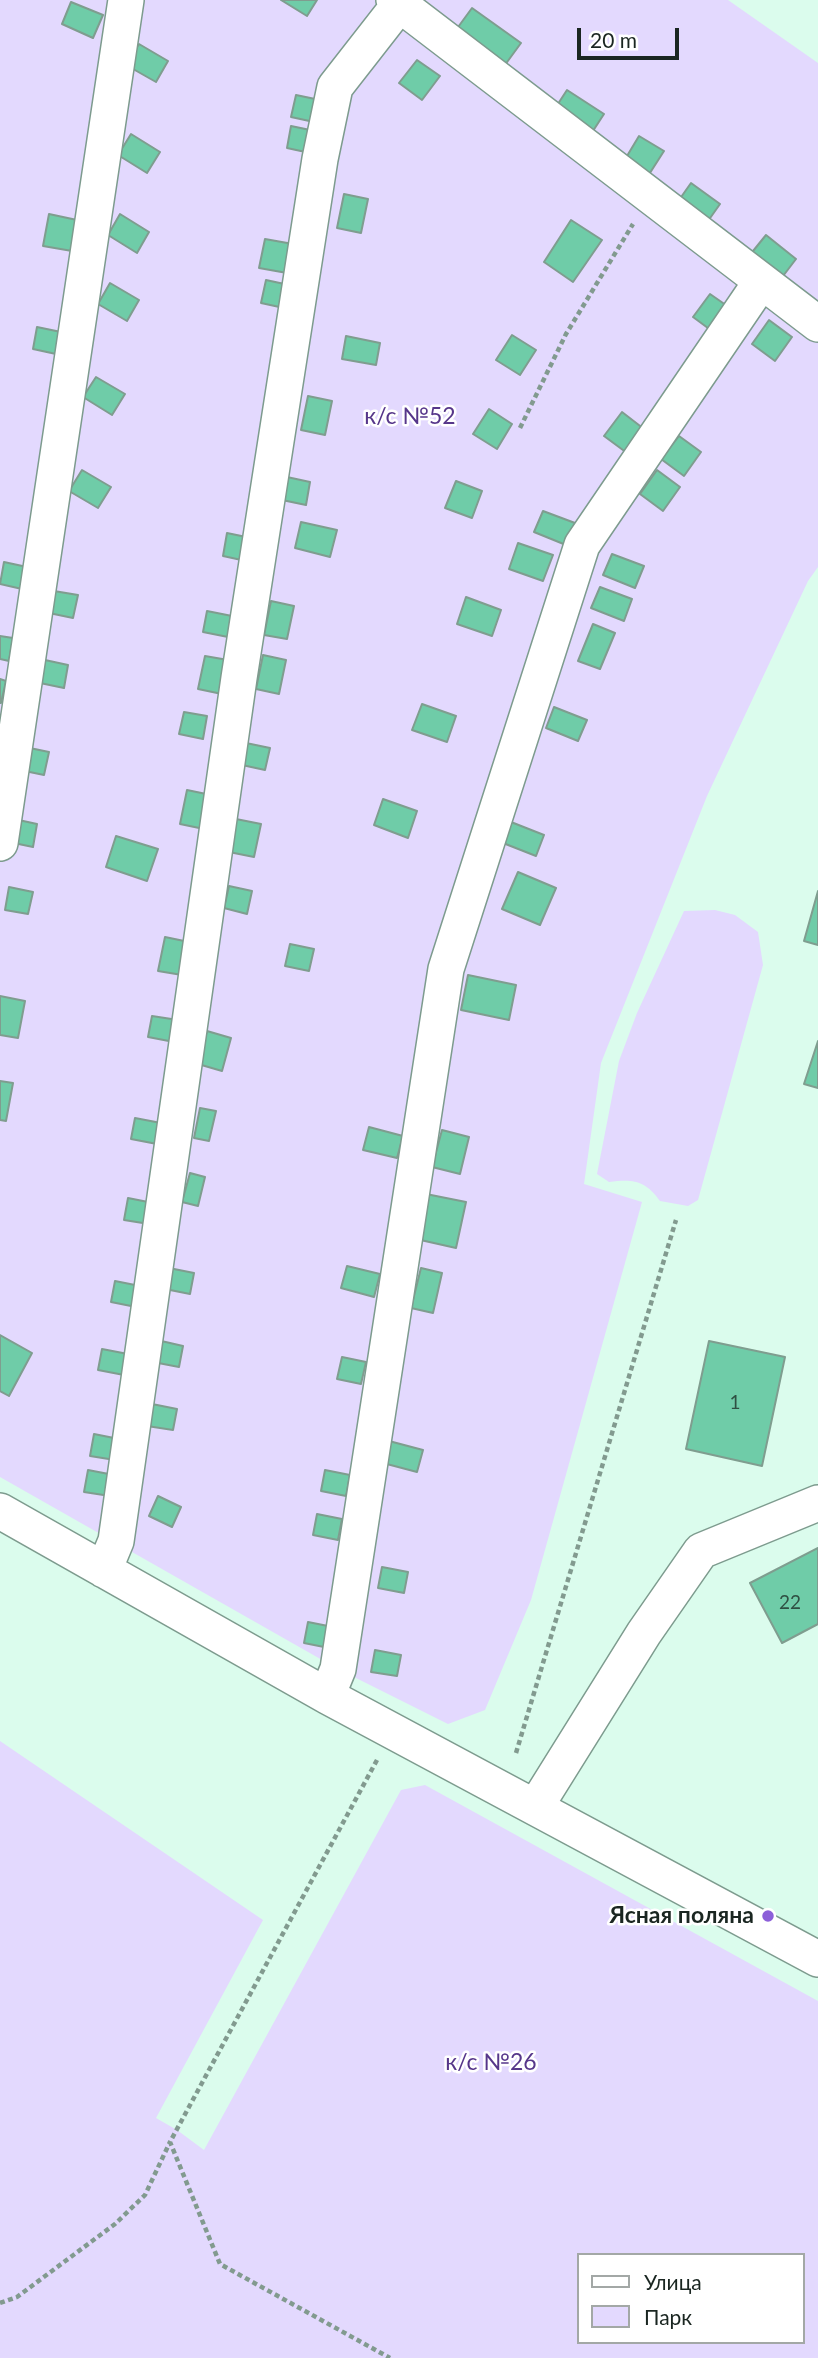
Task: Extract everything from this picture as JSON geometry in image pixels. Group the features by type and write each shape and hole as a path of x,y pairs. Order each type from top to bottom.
{"street":[{"path":"0,842 126,0"},
{"path":"104,1570 116,1541 237,692 320,159 335,87 397,2 818,324"},
{"path":"327,1696 338,1669 446,969 582,545 761,282"},
{"path":"536,1806 644,1633 701,1551 818,1503"},
{"path":"0,1511 327,1696 818,1959"}],"path":[{"path":"520,428 566,334 649,196"},
{"path":"516,1753 676,1220"},
{"path":"0,2303 17,2297 115,2224 145,2195 170,2142 392,1731"},
{"path":"170,2142 220,2264 390,2358"}],"green space":[{"name":"к/с №52","path":"0,0 728,0 818,63 818,567 808,581 707,796 601,1063 584,1184 642,1202 531,1600 485,1710 448,1724 338,1669 0,1477"},
{"path":"715,910 735,915 758,932 763,965 698,1200 688,1206 660,1201 638,1182 609,1182 597,1174 619,1061 637,1013 684,911"},
{"name":"к/с №26","path":"0,1741 263,1920 156,2118 204,2150 401,1790 425,1785 818,2001 818,2358 0,2358"}],"building":[{"path":"281,0 317,0 307,16"},
{"path":"71,2 103,15 93,38 62,24"},
{"path":"472,8 521,43 502,69 453,34"},
{"path":"139,44 168,61 156,82 126,65"},
{"path":"417,60 440,76 422,100 399,83"},
{"path":"567,90 604,114 591,134 554,110"},
{"path":"296,95 320,100 314,122 291,117"},
{"path":"291,126 315,131 310,153 287,148"},
{"path":"131,134 160,152 147,173 118,155"},
{"path":"639,136 664,151 648,176 624,161"},
{"path":"691,183 720,204 708,221 679,200"},
{"path":"344,194 368,199 361,233 337,228"},
{"path":"49,214 77,220 72,251 43,246"},
{"path":"120,214 149,232 137,253 108,235"},
{"path":"571,220 602,240 573,282 544,262"},
{"path":"766,235 796,259 780,280 749,256"},
{"path":"265,239 293,244 287,273 259,268"},
{"path":"266,280 289,285 284,308 261,303"},
{"path":"110,283 139,300 127,321 98,304"},
{"path":"710,294 733,310 716,334 693,317"},
{"path":"769,320 792,337 775,361 752,344"},
{"path":"37,327 61,332 56,354 33,349"},
{"path":"512,335 536,350 520,375 496,360"},
{"path":"346,336 380,343 376,365 342,359"},
{"path":"96,377 125,394 112,415 83,397"},
{"path":"308,396 332,401 325,435 301,430"},
{"path":"489,409 512,424 497,449 473,434"},
{"path":"622,412 644,429 627,453 604,436"},
{"path":"679,436 701,452 684,476 661,459"},
{"path":"82,470 111,487 98,508 69,491"},
{"path":"657,470 680,487 663,511 640,494"},
{"path":"287,477 310,482 306,505 282,500"},
{"path":"456,481 482,491 472,518 445,508"},
{"path":"543,511 575,523 566,545 534,532"},
{"path":"301,522 337,530 330,557 295,548"},
{"path":"227,533 251,538 246,561 223,556"},
{"path":"518,543 553,555 543,581 509,569"},
{"path":"612,554 644,566 635,588 603,575"},
{"path":"4,562 27,567 22,589 0,584"},
{"path":"600,587 632,599 624,621 591,608"},
{"path":"54,591 78,595 73,618 49,613"},
{"path":"466,597 501,610 492,636 457,624"},
{"path":"271,601 294,606 287,639 264,635"},
{"path":"207,611 232,616 228,637 203,632"},
{"path":"593,624 615,633 600,669 578,661"},
{"path":"0,636 13,638 9,661 0,659"},
{"path":"263,655 286,660 279,694 256,689"},
{"path":"205,656 228,660 222,694 198,689"},
{"path":"45,660 68,665 64,688 40,683"},
{"path":"0,679 6,681 1,703 0,703"},
{"path":"422,704 456,716 447,742 412,730"},
{"path":"554,707 587,720 578,741 546,728"},
{"path":"184,712 207,716 203,739 179,734"},
{"path":"246,743 270,748 265,770 242,765"},
{"path":"25,747 49,752 44,775 20,770"},
{"path":"187,790 211,795 204,829 180,824"},
{"path":"383,799 417,811 408,838 374,825"},
{"path":"14,819 37,824 33,847 9,842"},
{"path":"236,819 261,824 254,857 229,852"},
{"path":"511,822 544,835 536,856 503,843"},
{"path":"116,836 158,849 147,881 106,867"},
{"path":"518,872 556,888 540,925 502,909"},
{"path":"229,886 252,891 247,914 224,908"},
{"path":"9,887 33,892 28,914 5,910"},
{"path":"818,891 818,945 804,941"},
{"path":"165,937 189,942 182,975 158,971"},
{"path":"290,944 314,949 309,971 285,966"},
{"path":"468,975 516,985 509,1020 461,1010"},
{"path":"0,996 25,1001 18,1038 0,1035"},
{"path":"152,1016 178,1020 174,1042 148,1037"},
{"path":"207,1031 231,1038 222,1071 198,1064"},
{"path":"818,1041 818,1088 804,1084"},
{"path":"0,1081 13,1083 6,1121 0,1120"},
{"path":"200,1108 216,1111 209,1141 194,1138"},
{"path":"135,1118 161,1123 157,1144 131,1139"},
{"path":"369,1127 403,1136 397,1158 363,1150"},
{"path":"442,1130 469,1137 460,1174 432,1167"},
{"path":"190,1173 205,1177 198,1206 182,1202"},
{"path":"426,1194 466,1202 456,1248 416,1239"},
{"path":"128,1198 153,1203 149,1224 124,1220"},
{"path":"347,1266 380,1274 374,1297 341,1288"},
{"path":"169,1268 194,1273 190,1294 165,1289"},
{"path":"421,1268 442,1273 433,1313 411,1308"},
{"path":"115,1281 140,1286 136,1307 111,1302"},
{"path":"0,1335 32,1353 9,1396 0,1391"},
{"path":"157,1340 183,1346 179,1367 153,1362"},
{"path":"709,1341 785,1357 762,1466 686,1449"},
{"path":"102,1349 128,1354 124,1375 98,1370"},
{"path":"342,1357 366,1362 361,1384 337,1379"},
{"path":"152,1404 177,1409 173,1430 147,1426"},
{"path":"94,1434 119,1439 115,1460 90,1456"},
{"path":"389,1441 423,1450 417,1472 383,1463"},
{"path":"88,1470 114,1475 110,1496 84,1492"},
{"path":"325,1470 350,1475 346,1496 321,1491"},
{"path":"158,1496 181,1507 172,1527 149,1516"},
{"path":"317,1514 342,1519 338,1540 313,1535"},
{"path":"818,1548 818,1624 782,1643 750,1583"},
{"path":"382,1567 408,1572 404,1593 378,1588"},
{"path":"308,1622 333,1627 329,1648 304,1643"},
{"path":"375,1650 401,1655 397,1676 371,1672"}],"place":[{"name":"Ясная поляна","path":"768,1916"}]}
